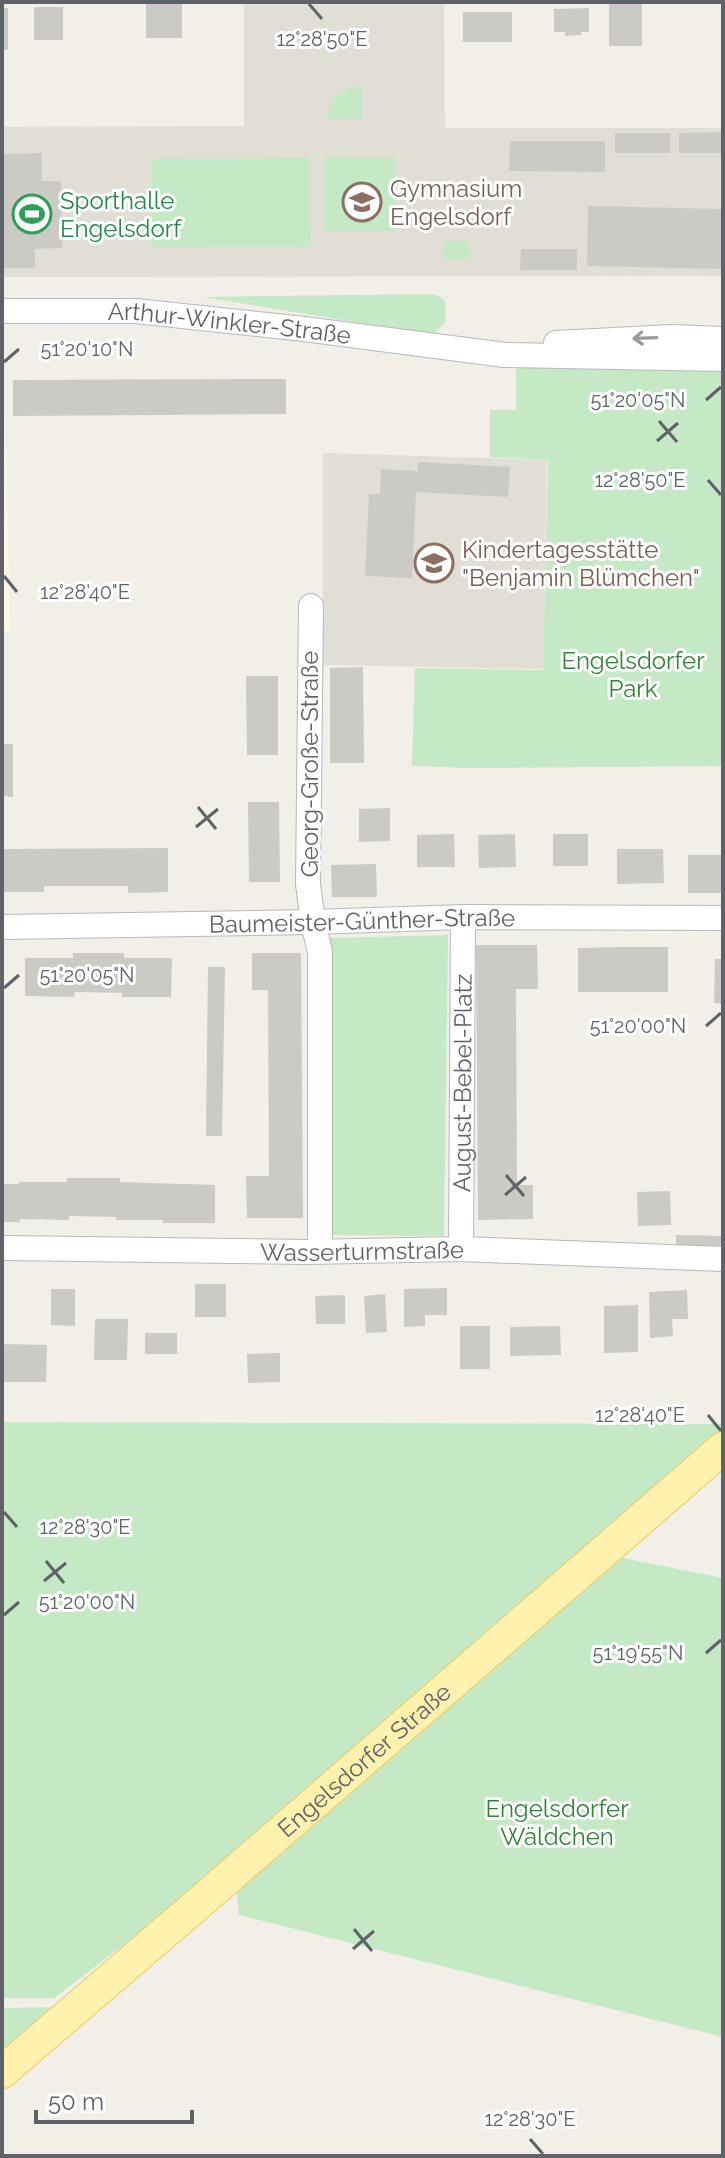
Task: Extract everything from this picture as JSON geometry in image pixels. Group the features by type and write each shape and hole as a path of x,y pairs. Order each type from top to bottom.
{"main road":[{"name":"Engelsdorfer Straße","path":"2,2072 723,1448"}],"street":[{"name":"Arthur-Winkler-Straße","path":"2,311 136,311 505,355 723,359"},
{"name":"Arthur-Winkler-Straße","path":"458,350 610,339 723,339"},
{"name":"Georg-Große-Straße","path":"311,606 308,884 313,922"},
{"name":"Baumeister-Günther-Straße","path":"2,927 463,917 723,918"},
{"name":"August-Bebel-Platz","path":"461,1249 463,917"},
{"path":"313,922 320,952 320,1250"},
{"name":"Wasserturmstraße","path":"2,1248 461,1249 723,1259"}],"shaded area":[{"name":"Gymnasium Engelsdorf","path":"244,2 444,2 445,128 723,128 723,276 2,277 2,127 244,126"},
{"path":"3,333 11,631 2,631"},
{"name":"Kindertagesstätte \"Benjamin Blümchen\"","path":"323,453 547,460 543,669 323,665"}],"green space":[{"path":"362,85 362,120 327,119 338,95"},
{"path":"309,158 310,246 152,247 152,159"},
{"path":"324,158 396,158 396,231 324,231"},
{"path":"443,241 469,241 469,259 443,259"},
{"path":"431,294 444,300 446,307 445,323 434,333 203,297"},
{"name":"Engelsdorfer Park","path":"516,365 723,366 723,766 412,766 415,668 543,670 548,460 490,457 490,410 516,410"},
{"path":"448,935 444,1236 330,1235 330,938"},
{"path":"2,1422 723,1424 723,1427 139,1933 54,1998 2,1998"},
{"name":"Engelsdorfer Wäldchen","path":"613,1556 723,1578 723,2037 239,1915 236,1887"},
{"path":"61,2007 2,2056 2,2008"}],"building":[{"path":"182,3 182,38 146,38 146,4"},
{"path":"609,3 642,3 642,46 609,46"},
{"path":"34,7 63,7 63,40 34,40"},
{"path":"2,8 8,8 8,50 2,50"},
{"path":"589,8 589,32 565,36 565,32 554,32 554,9"},
{"path":"463,12 512,12 512,42 463,42"},
{"path":"723,132 723,153 679,153 679,133"},
{"path":"615,133 670,133 670,153 615,153"},
{"path":"510,141 605,141 605,172 509,171"},
{"name":"Sporthalle Engelsdorf","path":"42,153 42,181 61,181 62,248 35,249 35,268 2,268 2,154"},
{"path":"588,206 723,209 723,269 587,266"},
{"path":"521,249 577,249 577,270 520,270"},
{"path":"286,379 286,414 13,416 13,380"},
{"path":"418,462 510,467 508,497 416,492 412,578 365,576 369,494 380,494 381,469 418,471"},
{"path":"363,667 364,763 330,763 330,668"},
{"path":"246,676 278,676 278,755 247,755"},
{"path":"2,744 13,744 13,797 2,796"},
{"path":"248,802 279,802 280,882 249,882"},
{"path":"390,808 390,841 359,842 359,809"},
{"path":"454,834 455,867 417,867 417,835"},
{"path":"515,834 516,867 479,868 478,835"},
{"path":"553,834 588,834 588,866 553,866"},
{"path":"168,848 168,892 128,893 128,886 44,886 44,892 2,892 2,849"},
{"path":"617,849 663,849 664,883 617,884"},
{"path":"688,855 723,855 723,893 688,893"},
{"path":"376,864 377,897 332,897 331,865"},
{"path":"476,945 537,945 538,989 516,989 517,1185 533,1185 533,1219 478,1220"},
{"path":"668,947 668,992 578,992 578,948"},
{"path":"73,953 124,953 124,958 172,958 171,997 122,997 122,993 75,992 74,997 25,996 25,958 73,958"},
{"path":"252,953 301,953 303,1218 247,1218 246,1176 269,1176 268,990 252,990"},
{"path":"715,959 723,959 723,1004 714,1003"},
{"path":"208,967 225,967 222,1136 206,1136"},
{"path":"67,1178 120,1178 120,1182 215,1185 215,1223 163,1223 163,1220 69,1216 69,1220 20,1219 20,1222 2,1222 2,1184 67,1182"},
{"path":"670,1191 671,1225 638,1226 637,1192"},
{"path":"676,1235 721,1236 721,1250 676,1249"},
{"path":"195,1284 226,1284 226,1317 195,1317"},
{"path":"447,1288 447,1315 425,1315 425,1326 404,1327 404,1289"},
{"path":"51,1289 75,1289 75,1326 51,1325"},
{"path":"687,1290 688,1319 672,1319 673,1336 650,1338 649,1292"},
{"path":"385,1294 387,1332 366,1333 364,1296"},
{"path":"345,1295 345,1324 316,1324 315,1296"},
{"path":"638,1305 638,1352 604,1353 604,1306"},
{"path":"95,1319 128,1319 127,1360 94,1360"},
{"path":"460,1326 490,1326 490,1369 460,1369"},
{"path":"560,1326 561,1355 510,1356 510,1327"},
{"path":"145,1333 177,1333 177,1354 145,1354"},
{"path":"2,1344 47,1345 46,1382 2,1382"},
{"path":"280,1353 280,1382 248,1383 247,1354"}],"place":[{"name":"Gymnasium Engelsdorf","path":"362,202"},
{"name":"Sporthalle Engelsdorf","path":"32,214"},
{"name":"Kindertagesstätte \"Benjamin Blümchen\"","path":"434,563"}]}
